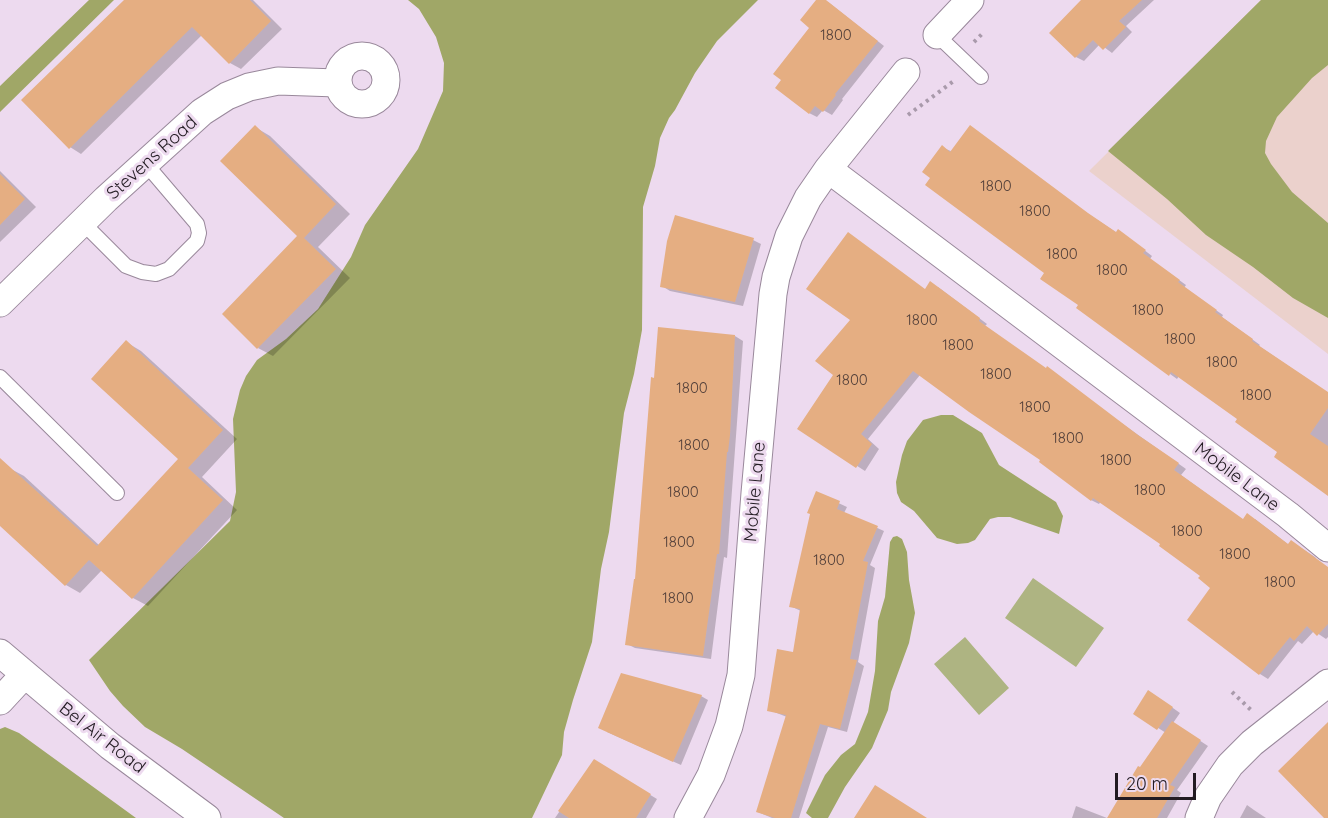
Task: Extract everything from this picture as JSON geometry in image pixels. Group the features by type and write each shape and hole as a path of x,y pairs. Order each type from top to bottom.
{"street":[{"path":"937,35 970,0"},
{"name":"Mobile Lane","path":"688,818 711,775 729,726 741,675 755,493 776,277 789,236 808,198 828,169 906,72"},
{"name":"Stevens Road","path":"0,303 82,222 202,112 227,96 249,87 279,81 337,83"},
{"name":"Mobile Lane","path":"828,169 1288,515 1328,548"},
{"name":"Bel Air Road","path":"0,653 110,746 207,818"},
{"path":"0,701 24,675"},
{"path":"1199,818 1208,797 1230,765 1252,743 1328,683"}],"lane":[{"path":"937,35 981,77"},
{"path":"82,222 126,267 156,274 169,269 197,242 199,233 197,224 145,163"},
{"path":"0,377 117,493"}],"shaded area":[{"path":"1261,0 1328,0 1328,354 1089,171"}],"green space":[{"path":"89,0 114,0 0,112 0,86"},
{"path":"408,0 758,0 717,41 695,73 660,138 655,166 643,207 642,330 624,413 592,642 564,732 562,755 532,818 284,818 182,749 145,727 110,691 89,660 230,521 236,492 233,419 246,376 257,360 286,339 318,309 351,257 365,225 418,149 443,91 444,63 436,37 419,9"},
{"path":"1261,0 1328,0 1328,65 1312,78 1277,117 1266,141 1265,153 1292,192 1328,223 1328,318 1293,298 1206,235 1167,199 1108,151"},
{"path":"941,415 953,415 982,433 999,465 1056,502 1063,516 1059,534 1010,517 998,517 990,519 975,540 957,544 937,538 914,511 901,502 896,482 907,441 923,420"},
{"path":"897,536 902,539 907,552 915,613 909,643 891,692 888,710 872,748 845,787 828,818 812,818 806,813 825,775 841,755 855,744 868,712 875,671 878,621 885,597 890,542 893,537"},
{"path":"1033,578 1104,628 1076,667 1005,618"},
{"path":"965,637 1009,688 979,715 934,664"},
{"path":"5,727 19,733 136,818 0,818 0,729"}],"building":[{"path":"124,0 250,0 271,21 229,64 192,27 69,149 21,100"},
{"path":"816,0 826,0 878,41 823,112 815,106 809,114 775,88 781,80 773,74 809,28 800,20"},
{"path":"1081,0 1142,0 1119,21 1126,27 1103,50 1093,40 1075,58 1049,33"},
{"path":"255,125 336,204 304,238 336,269 257,349 222,314 297,236 220,161"},
{"path":"970,125 1088,213 1116,232 1118,229 1146,250 1143,253 1180,280 1178,282 1217,310 1215,312 1253,339 1252,341 1328,392 1328,408 1310,434 1328,446 1328,496 1274,457 1277,452 1235,422 1237,419 1171,372 1169,376 1076,308 1078,305 1040,279 1044,273 925,185 930,178 922,172 942,145 950,152"},
{"path":"0,174 25,199 0,225"},
{"path":"675,215 754,238 735,302 660,287 667,241"},
{"path":"848,232 925,289 930,281 980,318 979,321 1046,368 1047,366 1179,463 1174,470 1243,519 1247,513 1288,544 1291,540 1328,567 1328,624 1317,636 1307,626 1294,641 1290,637 1259,675 1187,620 1210,588 1198,578 1200,576 1159,546 1160,544 1093,498 1091,501 1039,462 1040,460 913,371 861,434 872,444 856,468 797,429 833,375 815,361 850,320 806,289"},
{"path":"658,327 735,335 730,435 719,554 717,554 703,656 625,645 635,579 651,377 654,378"},
{"path":"126,340 223,430 188,468 223,500 132,599 89,560 65,586 0,526 0,458 97,546 178,459 91,379"},
{"path":"816,491 840,501 837,509 878,526 863,561 868,562 850,659 857,660 840,729 820,724 791,818 775,818 756,812 786,715 767,711 777,649 793,652 800,609 789,607 810,514 807,513"},
{"path":"621,673 702,695 673,762 598,728"},
{"path":"1148,690 1173,707 1157,730 1133,714"},
{"path":"1172,721 1201,740 1170,785 1175,787 1157,818 1107,818 1138,766 1140,767"},
{"path":"1328,722 1328,818 1324,818 1278,771"},
{"path":"594,759 651,794 636,818 569,818 558,811"},
{"path":"875,785 927,818 854,818"}]}
